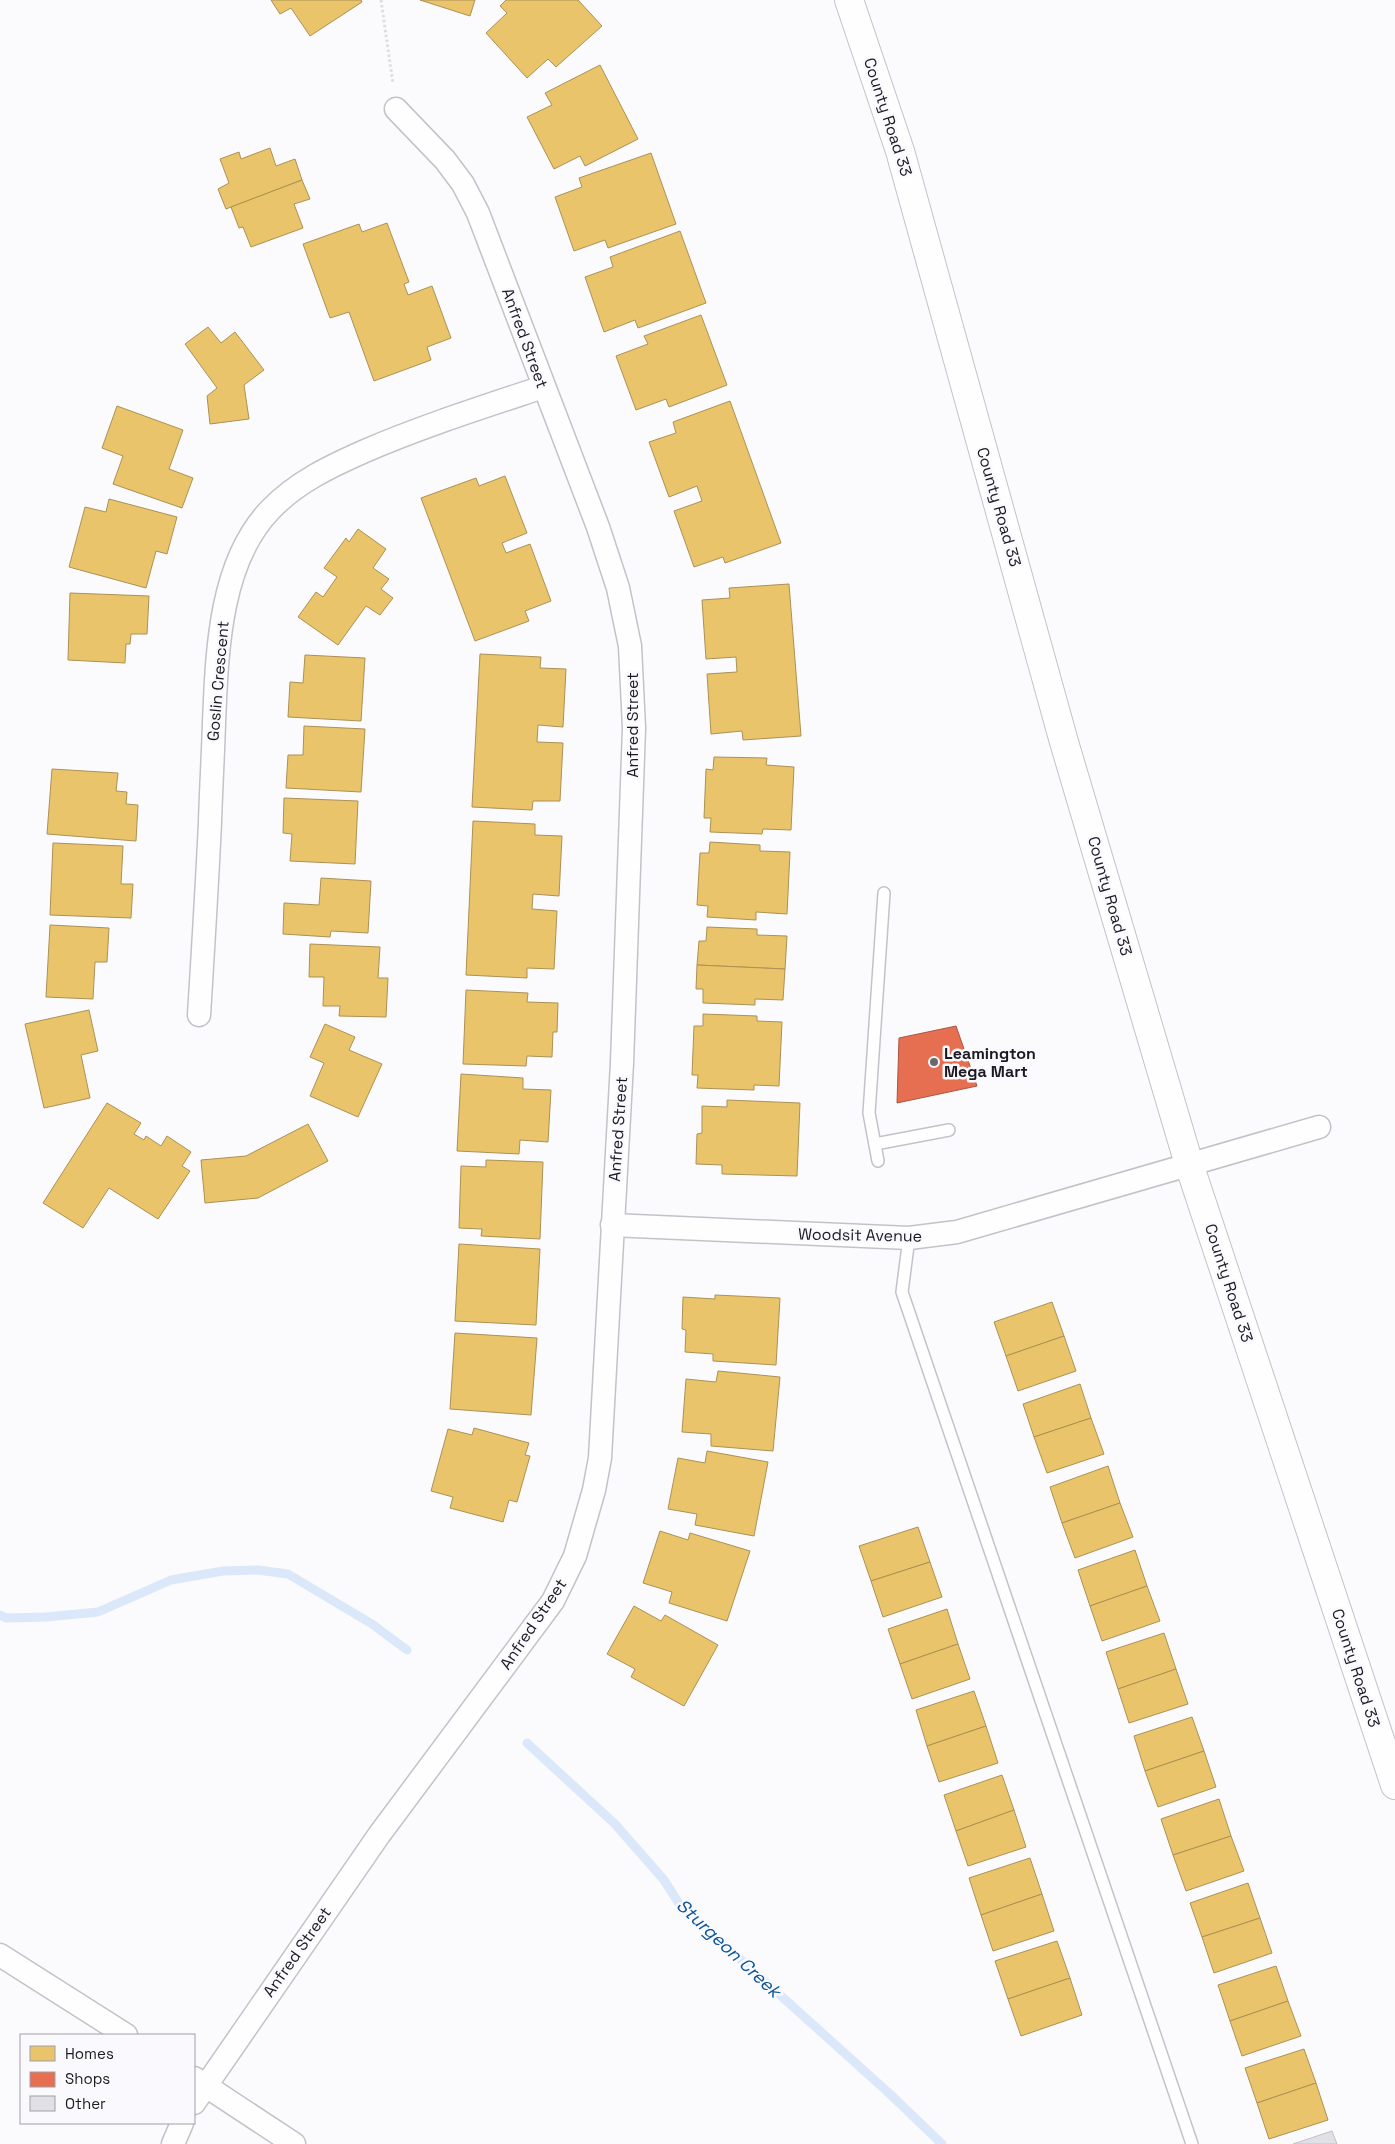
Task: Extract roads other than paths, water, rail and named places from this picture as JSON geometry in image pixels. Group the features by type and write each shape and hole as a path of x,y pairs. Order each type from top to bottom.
{"main road":[{"name":"County Road 33","path":"849,0 900,151 1064,742 1189,1164 1395,1785"}],"street":[{"name":"Anfred Street","path":"197,2089 379,1834 553,1601 575,1556 594,1490 600,1458 604,1418 612,1225 622,1063 633,764 634,718 631,655 625,617 608,556 481,222 463,184 445,160 396,109"},
{"name":"Goslin Crescent","path":"199,1015 216,665 227,598 245,547 270,509 324,469 406,433 543,387"},
{"name":"Woodsit Avenue","path":"612,1225 910,1238 957,1232 1318,1127"},
{"path":"0,1955 124,2034"},
{"path":"197,2089 294,2144"},
{"path":"173,2144 182,2124"}],"lane":[{"path":"878,1162 869,1113 884,893"},
{"path":"875,1144 949,1130"},
{"path":"910,1238 902,1292 1192,2144"}],"waterway":[{"name":"Sturgeon Creek","path":"0,1615 6,1618 46,1617 98,1612 171,1580 223,1571 258,1570 288,1574 372,1624 407,1650"},
{"name":"Sturgeon Creek","path":"527,1743 615,1824 664,1880 678,1902 890,2094 942,2144"}],"place":[{"name":"Leamington Mega Mart","path":"934,1062"}]}
